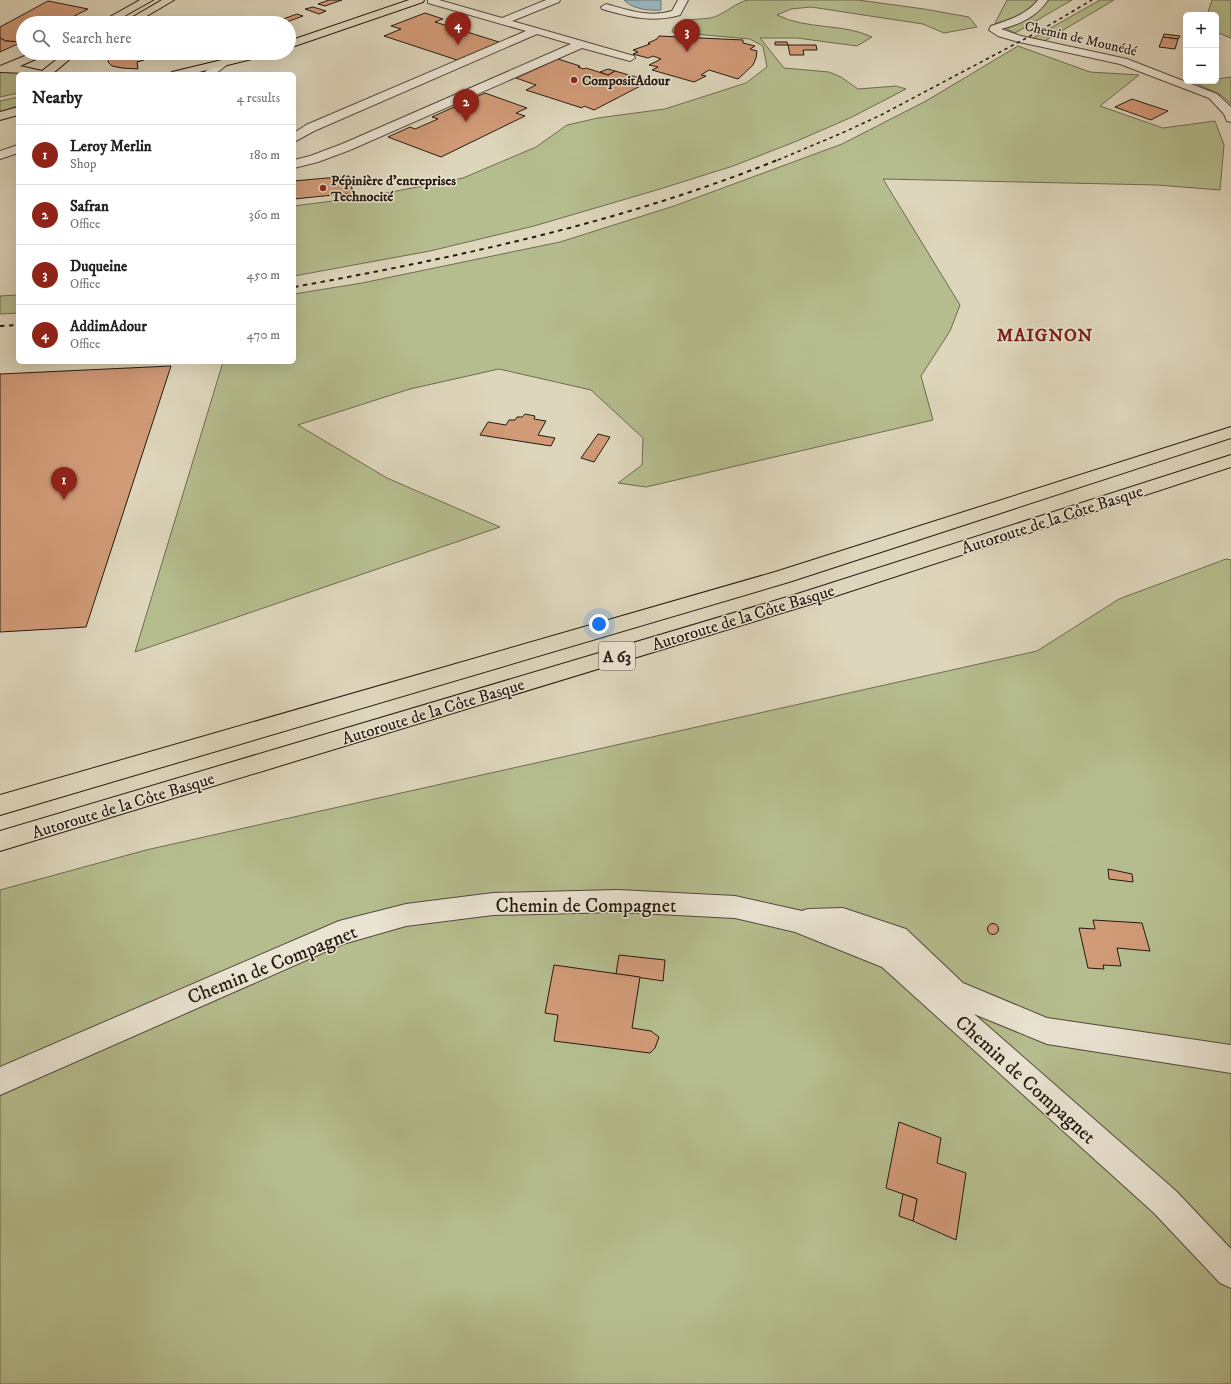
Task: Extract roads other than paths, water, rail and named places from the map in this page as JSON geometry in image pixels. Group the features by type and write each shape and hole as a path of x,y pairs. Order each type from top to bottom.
{"main road":[{"path":"117,16 148,0"},
{"path":"139,16 170,0"},
{"path":"296,43 420,0 434,0"},
{"path":"3,69 24,60"},
{"path":"48,72 63,60"},
{"path":"185,72 237,60"},
{"path":"3,69 21,69 33,72"},
{"path":"0,116 16,112"},
{"name":"Autoroute de la Côte Basque","path":"0,805 782,577 1231,432"},
{"name":"Autoroute de la Côte Basque","path":"0,841 802,600 1231,461"}],"street":[{"path":"434,0 630,58"},
{"path":"503,21 554,0"},
{"path":"606,7 639,17 664,17 676,13 683,0"},
{"name":"Chemin de Mounédé","path":"1043,0 1037,10 1030,15 994,30 1002,34 1031,42 1123,61 1212,96 1230,113 1231,118"},
{"path":"527,2 539,5"},
{"path":"297,136 310,128 536,31"},
{"path":"296,164 314,159 337,150 581,44"},
{"path":"211,72 222,64"},
{"path":"453,67 467,72"},
{"path":"482,78 494,82"},
{"path":"297,136 316,141 337,150"},
{"path":"0,155 16,149"},
{"name":"Chemin de Compagnet","path":"0,1081 339,933 406,915 493,904 618,901 735,907 797,921 891,958 1165,1202 1231,1272"},
{"name":"Chemin de Compagnet","path":"797,921 843,920 897,937 953,992 1047,1031 1231,1059"}],"water":[{"path":"624,0 661,0 661,10 641,9 631,6"}],"railway":[{"path":"778,160 881,115 1034,34 1092,0"},
{"path":"296,287 479,250 601,219 721,181 780,159"},
{"path":"0,326 16,325"}],"place":[{"name":"AddimAdour","path":"458,45"},
{"name":"Duqueine","path":"687,52"},
{"name":"CompositAdour","path":"574,80"},
{"name":"Safran","path":"466,122"},
{"name":"Pépinière d'entreprises Technocité","path":"323,188"},
{"name":"Leroy Merlin","path":"64,500"}],"district":[{"name":"MAIGNON","path":"1045,335"}]}
